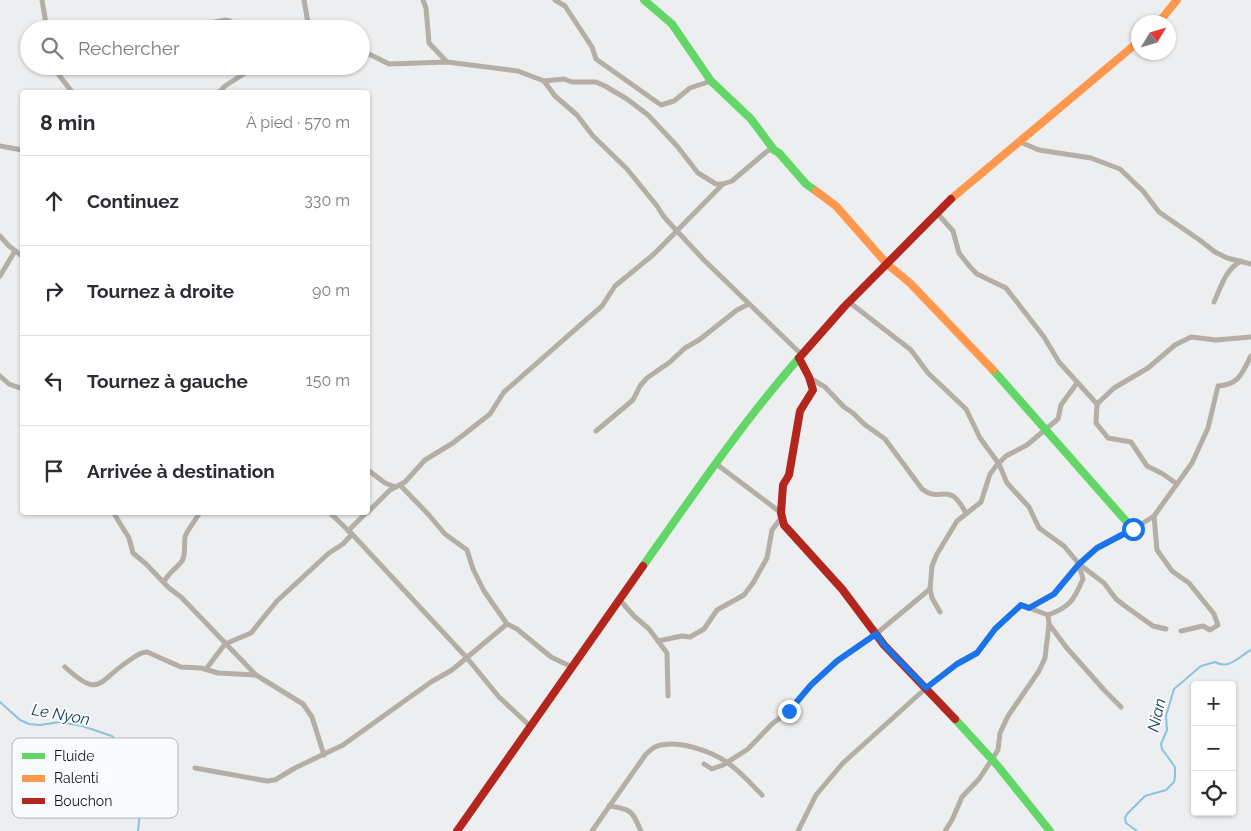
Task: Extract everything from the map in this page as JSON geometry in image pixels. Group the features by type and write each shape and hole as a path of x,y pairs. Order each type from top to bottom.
{"street":[{"path":"42,0 45,20"},
{"path":"304,0 307,20"},
{"path":"422,0 426,8 430,43 447,62"},
{"path":"555,0 565,6 592,47 596,58 661,105 674,101 690,88 711,81"},
{"path":"644,0 672,24 711,81 751,119 774,150 779,153 806,184 836,206 887,264 910,283 962,336 1133,529"},
{"path":"1165,15 1177,0"},
{"path":"457,831 619,599 716,463 774,386 849,302 937,213 978,176 1131,48"},
{"path":"370,54 389,64 447,62 518,71 544,81 564,79 572,82 596,82 628,99 648,114 698,173 716,184 732,181 769,150 774,150"},
{"path":"60,75 71,90"},
{"path":"221,90 242,75"},
{"path":"544,81 555,96 578,115 592,136 627,169 677,231 760,313 800,356 813,390 800,410 789,474 781,489 780,515 772,530 767,558 753,583 744,595 717,610 704,629 690,638 682,636 658,641"},
{"path":"1020,142 1039,150 1091,158 1120,169 1143,191 1159,212 1215,252 1227,258 1251,264"},
{"path":"0,146 20,150"},
{"path":"370,509 390,490 406,482 425,460 453,443 490,414 504,392 602,306 616,286 654,254 724,184"},
{"path":"937,213 953,231 960,252 971,268 977,274 1006,288 1044,337 1059,362 1097,404"},
{"path":"0,236 20,255"},
{"path":"0,276 15,251"},
{"path":"1214,302 1232,265 1241,260"},
{"path":"849,302 911,350 928,373 966,409 980,438 999,464 1007,482 1029,507 1039,528 1064,546 1079,564 1104,583 1116,599 1153,626 1166,629"},
{"path":"596,431 630,403 647,378 737,310 749,304"},
{"path":"1177,484 1147,466 1131,442 1108,438 1096,423 1097,404 1114,388 1148,368 1175,345 1191,337 1216,340 1251,338"},
{"path":"1029,608 1054,594 1079,564 1097,548 1154,516 1192,463 1208,428 1218,386 1229,386 1240,376 1251,356"},
{"path":"0,376 9,384 20,388"},
{"path":"809,377 825,387 844,407 885,439 922,489 929,494 953,496 966,513"},
{"path":"940,612 930,590 932,566 937,554 957,521 981,502 990,474 1006,456 1026,446 1058,419 1061,405 1078,383"},
{"path":"716,463 780,515 790,533 842,588 884,645 991,759 1050,831"},
{"path":"370,473 385,483 398,486 428,514 444,534 467,550 473,569 484,590 507,624 517,629 551,657 572,667"},
{"path":"115,515 129,538 133,553 181,597 256,675 299,701 308,710 324,755"},
{"path":"164,582 184,558 186,533 198,515"},
{"path":"332,515 467,658 499,697 530,726"},
{"path":"206,669 225,644 251,633 277,600 328,553 343,544 350,532 364,515"},
{"path":"1154,516 1157,550 1172,572 1190,582 1214,614 1218,625 1210,630 1203,626 1181,631"},
{"path":"798,831 816,795 844,763 926,688 957,664 977,653 995,629 1021,605 1048,615 1062,610 1075,597 1083,579 1079,564"},
{"path":"704,764 712,768 727,762 748,749 772,724 789,711 811,685 837,661 876,634 930,590"},
{"path":"619,599 649,629 667,654 668,696"},
{"path":"945,831 962,797 979,779 998,750 1000,733 1008,716 1040,671 1045,658 1049,624 1048,615"},
{"path":"195,768 268,781 275,780 295,768 343,745 467,658 507,624"},
{"path":"1049,624 1072,654 1122,707"},
{"path":"65,667 90,686 98,685 141,652 147,652 181,667 206,669 218,673 256,675"},
{"path":"592,831 646,754 654,747 683,744 727,762 762,795"},
{"path":"609,806 631,812 636,816 641,831"}],"waterway":[{"name":"Nian","path":"1137,831 1126,823 1125,818 1127,814 1145,796 1166,790 1174,782 1175,767 1162,749 1161,744 1167,730 1166,716 1174,689 1201,666 1215,662 1220,664 1230,663 1251,650"},
{"name":"Le Nyon","path":"0,702 20,720 29,724 40,725 60,722 82,726 114,738"},
{"name":"Le Nyon","path":"138,831 139,818"}],"traffic: fast":[{"path":"644,0 672,24 711,81 751,119 774,150 779,153 806,184 816,191"},
{"path":"643,566 699,486 799,358"},
{"path":"993,370 1133,529"},
{"path":"955,719 997,765 1050,831"}],"traffic: slow":[{"path":"1165,15 1177,0"},
{"path":"951,199 1131,48"},
{"path":"816,191 836,206 887,264 910,283 993,370"}],"traffic: jam":[{"path":"799,358 844,307 951,199"},
{"path":"799,358 809,377 813,390 800,411 789,475 783,485 781,513 784,525 842,589 884,645 955,719"},
{"path":"457,831 643,566"}],"route":[{"path":"789,711 811,685 837,661 876,634 884,645 926,688 957,664 977,653 995,629 1021,605 1029,608 1044,601 1065,583 1079,564 1097,548 1133,529"}]}
